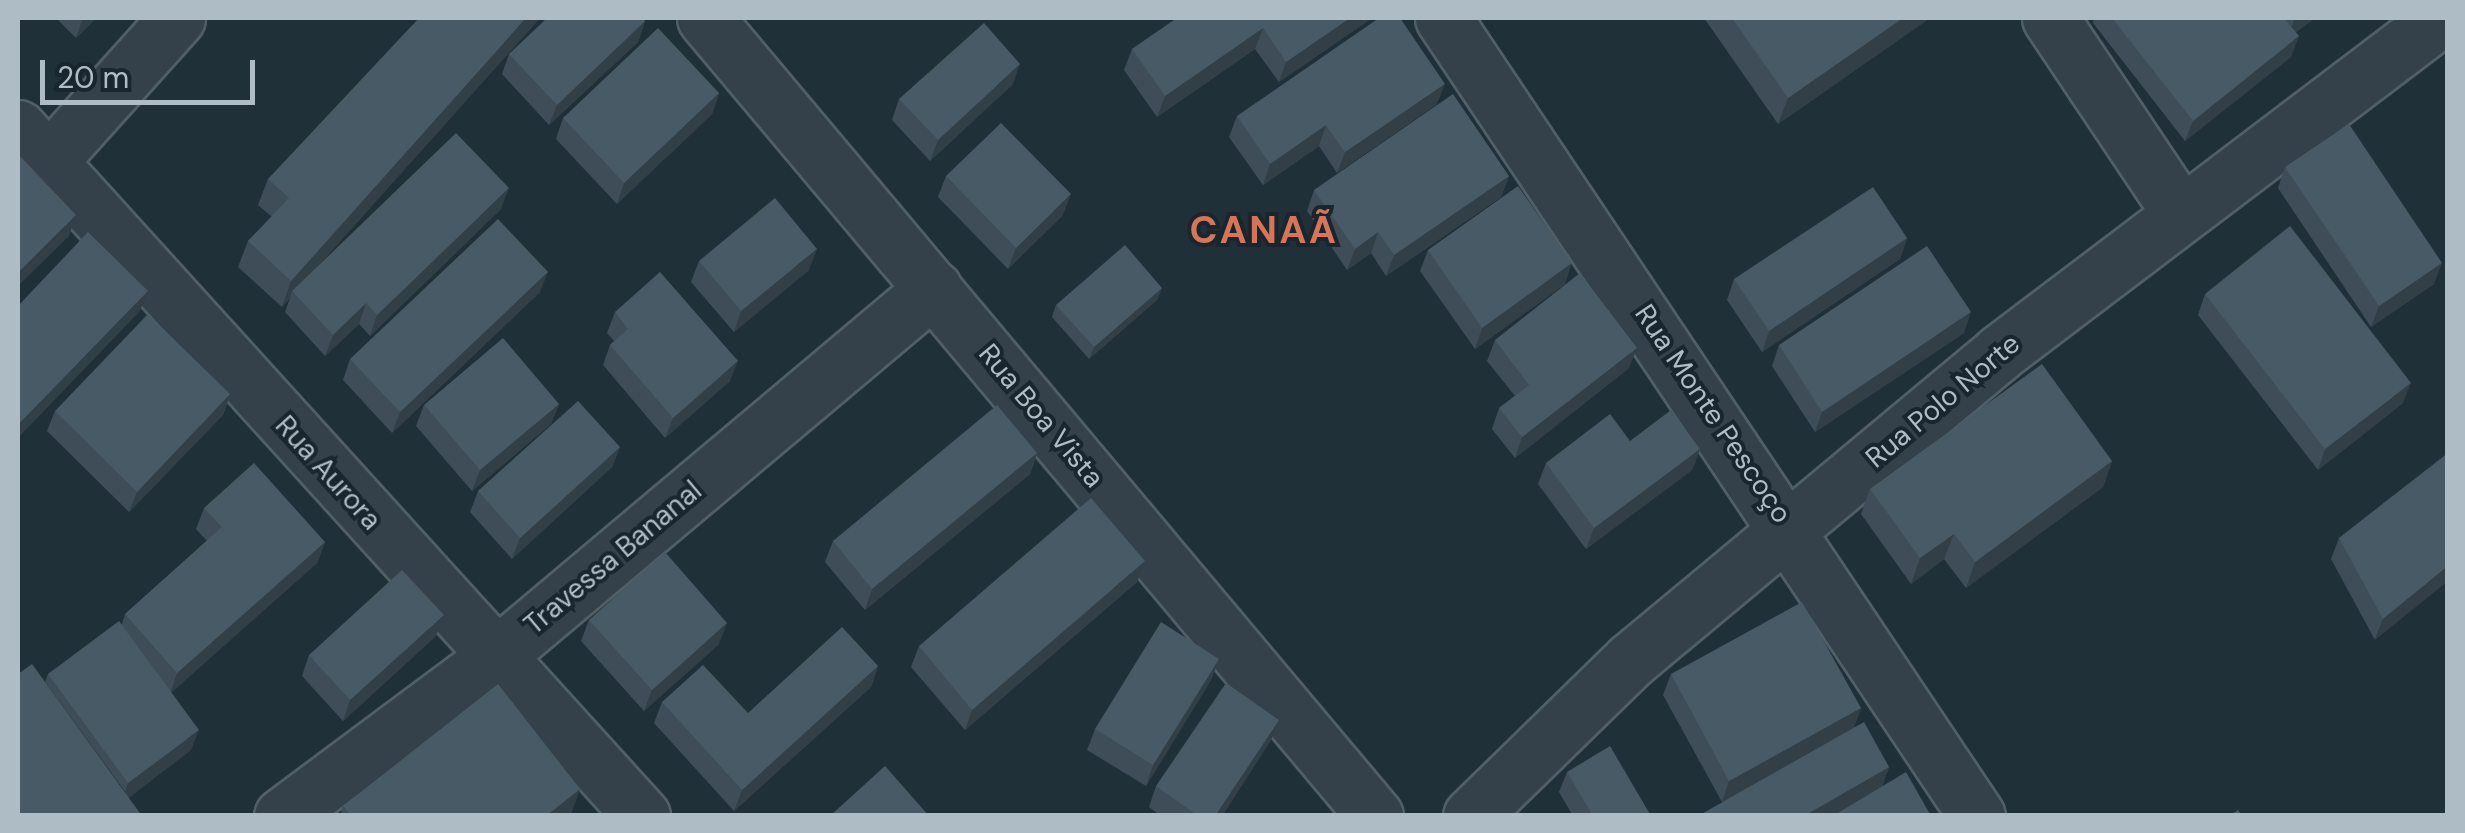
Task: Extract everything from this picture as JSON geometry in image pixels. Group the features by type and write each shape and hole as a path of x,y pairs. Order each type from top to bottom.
{"street":[{"path":"33,145 176,18"},
{"name":"Rua Boa Vista","path":"705,18 1376,816"},
{"name":"Rua Monte Pescoço","path":"1444,18 1791,528 1976,816"},
{"path":"2050,18 2182,214"},
{"name":"Rua Polo Norte","path":"1471,816 1631,660 1791,528 2182,214 2441,18"},
{"name":"Rua Aurora","path":"33,145 642,816"},
{"name":"Travessa Bananal","path":"282,816 494,657 934,288"}],"building":[{"path":"419,18 526,18 291,281 248,241 289,198 268,179"},
{"path":"547,18 645,21 557,105 509,54"},
{"path":"1177,18 1350,18 1286,62 1263,28 1165,96 1132,49"},
{"path":"1379,18 1400,18 1445,84 1345,152 1326,125 1270,164 1237,116"},
{"path":"1732,18 1903,18 1788,98"},
{"path":"2112,18 2284,18 2299,36 2193,121"},
{"path":"984,23 1020,64 938,140 899,99"},
{"path":"658,28 719,93 624,183 563,118"},
{"path":"1453,94 1509,176 1394,255 1378,232 1355,249 1314,190"},
{"path":"1001,123 1071,194 1016,248 946,176"},
{"path":"2349,124 2442,263 2379,306 2285,167"},
{"path":"456,133 509,188 377,315 366,303 333,335 292,291"},
{"path":"18,154 76,215 18,273"},
{"path":"1518,186 1572,263 1482,328 1428,250"},
{"path":"1873,187 1907,238 1769,331 1734,279"},
{"path":"775,198 817,249 741,311 699,261"},
{"path":"498,219 548,272 400,412 350,359"},
{"path":"2290,226 2411,383 2325,449 2205,294"},
{"path":"88,232 148,291 18,425 18,306"},
{"path":"1125,245 1162,288 1094,347 1056,305"},
{"path":"1927,246 1971,312 1822,412 1779,345"},
{"path":"660,272 738,361 673,418 610,345 628,329 615,312"},
{"path":"1580,273 1637,348 1522,437 1499,408 1529,385 1495,340"},
{"path":"148,314 230,394 137,492 55,411"},
{"path":"503,338 559,404 480,470 424,405"},
{"path":"2042,364 2112,461 1975,562 1954,534 1920,558 1870,489"},
{"path":"578,401 620,447 520,538 478,491"},
{"path":"997,405 1037,453 872,589 833,541"},
{"path":"1671,410 1700,449 1594,528 1546,463 1610,414 1630,441"},
{"path":"2448,453 2448,566 2383,619 2339,538"},
{"path":"254,463 325,542 177,673 125,614 222,527 204,508"},
{"path":"1091,498 1145,561 972,710 919,646"},
{"path":"665,552 727,623 652,690 589,620"},
{"path":"402,570 444,615 350,700 309,655"},
{"path":"1802,602 1861,708 1729,781 1671,674"},
{"path":"119,621 199,730 128,783 48,674"},
{"path":"1161,622 1219,659 1153,765 1095,729"},
{"path":"842,627 878,666 742,790 662,702 703,665 748,713"},
{"path":"32,664 142,816 18,816 18,674"},
{"path":"1226,683 1279,720 1215,816 1198,816 1156,786"},
{"path":"498,684 580,789 546,816 351,816 343,806"},
{"path":"1864,722 1889,767 1804,816 1698,816"},
{"path":"1610,746 1651,816 1593,816 1567,772"},
{"path":"885,766 929,816 830,816"},
{"path":"1906,772 1931,816 1833,816"}],"district":[{"name":"CANAÃ","path":"1264,231"}]}
